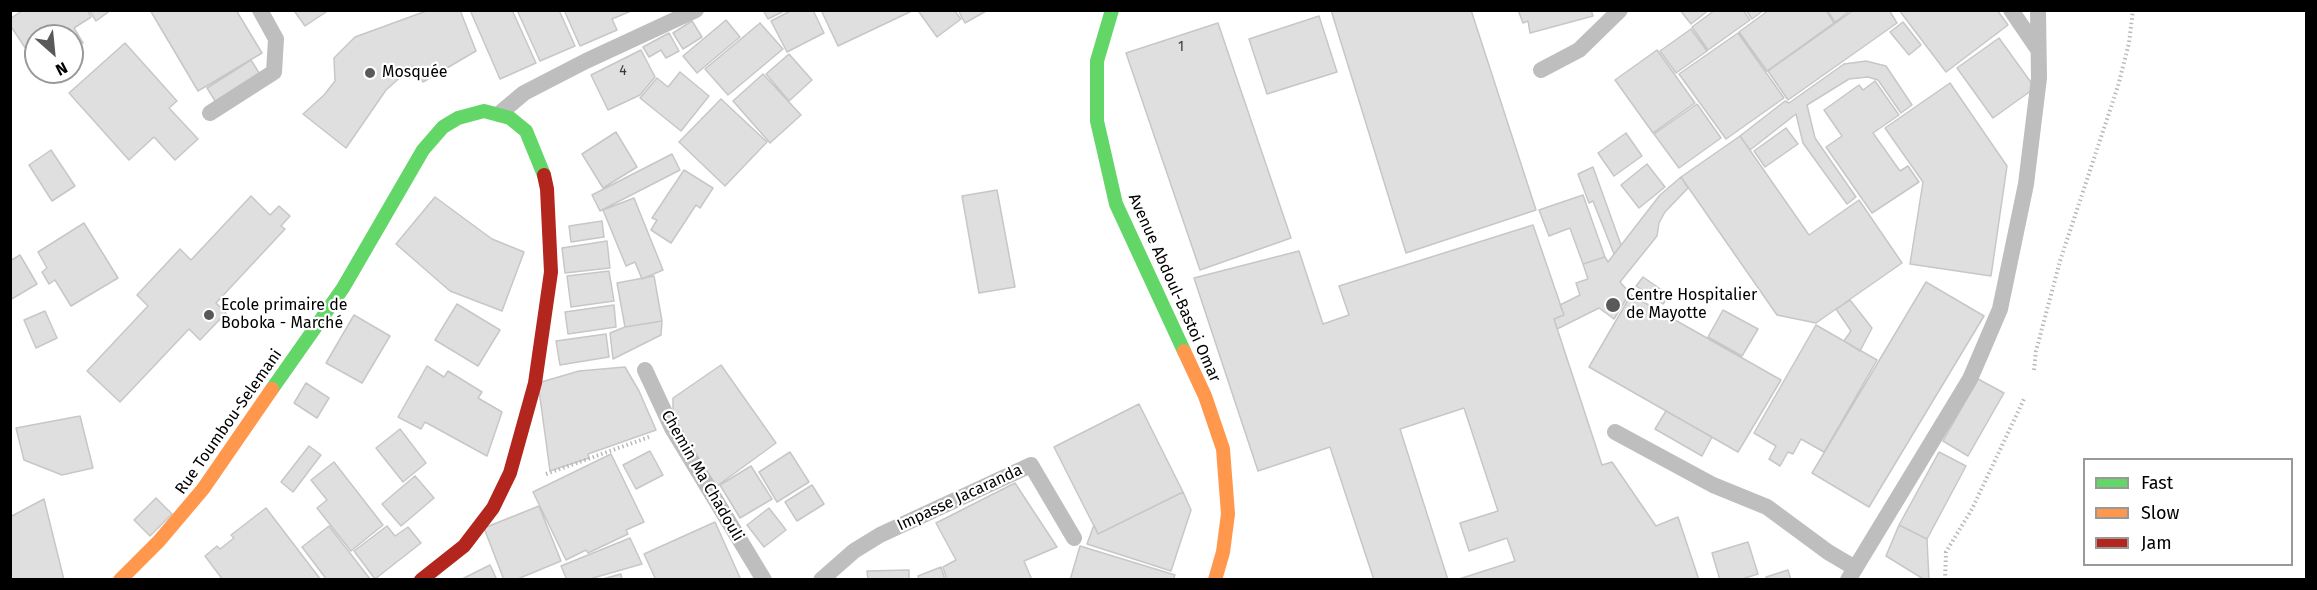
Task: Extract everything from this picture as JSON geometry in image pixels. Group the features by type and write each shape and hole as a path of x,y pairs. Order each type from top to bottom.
{"street":[{"name":"Avenue Abdoul-Bastoi Omar","path":"1112,10 1097,61 1097,121 1116,204 1205,396 1223,449 1228,514 1215,579"},
{"name":"Rue Toumbou-Selemani","path":"120,579 180,519 216,471 343,288 423,150 443,127 459,118 484,111 499,114"},
{"path":"421,579 440,567 464,546 493,508 507,482 518,452 535,383 551,272 547,189 536,151 526,131 510,118 499,114"}],"lane":[{"path":"210,113 274,72 276,39 260,10"},
{"path":"499,114 534,88 696,10"},
{"path":"1541,70 1579,50 1620,10"},
{"path":"2011,10 2037,48"},
{"path":"1615,432 1713,485 1767,507 1828,552 1851,574 1970,379 2000,309 2026,184 2039,78 2038,10"},
{"name":"Chemin Ma Chadouli","path":"645,370 672,428 764,579"},
{"name":"Impasse Jacaranda","path":"821,579 855,551 880,535 1031,465 1074,538"}],"path":[{"path":"2034,370 2036,351 2060,261 2118,86 2133,10"},
{"path":"1945,579 1946,552 1972,509 2024,399"},
{"path":"507,482 540,477 672,428"}],"building":[{"path":"23,10 87,10 91,17 80,24 24,24 24,46 10,25 10,19"},
{"path":"89,10 111,10 96,21"},
{"path":"150,10 236,10 262,53 198,91"},
{"path":"297,10 329,10 305,26 295,12"},
{"name":"Mosquée","path":"429,10 460,10 476,51 423,82 413,66 386,90 346,148 303,114 324,95 335,81 334,58 355,37"},
{"path":"470,10 512,10 536,63 500,79"},
{"path":"517,10 559,10 575,46 540,61"},
{"path":"564,10 631,11 612,19 617,30 580,46"},
{"path":"763,10 786,10 768,19"},
{"path":"792,10 813,10 824,33 787,52 771,21"},
{"path":"821,10 914,10 838,46"},
{"path":"921,10 954,10 961,19 937,37 919,12"},
{"path":"958,10 988,10 965,23"},
{"path":"1331,10 1471,10 1536,210 1406,253"},
{"path":"1518,10 1591,10 1593,16 1530,33 1528,21 1523,23"},
{"path":"1680,10 1709,10 1691,24"},
{"path":"1715,10 1743,10 1750,20 1708,50 1692,27"},
{"path":"1746,10 1764,10 1752,19"},
{"path":"1769,10 1826,10 1834,23 1767,71 1739,32"},
{"path":"1827,10 1851,10 1835,22"},
{"path":"1854,10 1889,10 1897,23 1788,100 1768,71"},
{"path":"1899,10 1997,10 2008,25 1946,72"},
{"path":"1319,16 1337,72 1267,94 1249,39"},
{"path":"726,20 740,37 697,73 683,56"},
{"path":"692,21 702,37 683,49 673,33"},
{"path":"1903,22 1921,45 1909,55 1890,32"},
{"path":"760,23 783,49 728,95 705,69"},
{"path":"1218,23 1291,238 1200,270 1126,53"},
{"path":"1691,29 1707,51 1676,73 1660,51"},
{"path":"669,33 679,51 666,58 661,50 649,57 643,47"},
{"path":"1738,33 1784,98 1726,139 1679,74"},
{"path":"1999,38 2035,88 1993,118 1957,68"},
{"path":"125,43 177,101 169,108 198,139 175,160 154,137 129,160 69,93 79,84 84,84 84,80"},
{"path":"641,50 655,77 640,95 608,110 591,75"},
{"path":"1657,50 1695,103 1653,133 1615,80"},
{"path":"789,54 812,80 789,101 766,74"},
{"path":"251,60 261,76 217,104 207,88"},
{"path":"1866,61 1886,66 1912,105 1901,113 1878,80 1868,77 1849,79 1807,105 1815,138 1856,197 1847,204 1803,143 1796,114 1750,150 1740,136 1785,101 1789,103 1844,64"},
{"path":"680,72 709,96 681,131 640,98 657,78 668,87"},
{"path":"763,74 801,115 770,143 733,101"},
{"path":"1875,81 1899,115 1873,133 1900,171 1908,166 1919,182 1872,213 1826,147 1842,136 1824,110 1859,85 1863,90"},
{"path":"1950,83 2007,166 1991,276 1910,264 1923,182 1885,128"},
{"path":"721,99 767,142 725,186 679,142"},
{"path":"1697,104 1721,138 1679,168 1654,134"},
{"path":"1786,128 1798,144 1765,167 1754,151"},
{"path":"616,132 637,167 603,188 582,154"},
{"path":"1626,133 1642,156 1614,176 1598,153"},
{"path":"1740,136 1809,235 1859,200 1902,263 1816,323 1777,315 1681,177"},
{"path":"51,150 75,186 52,201 29,165"},
{"path":"672,154 680,170 600,211 592,195"},
{"path":"1647,164 1665,187 1639,208 1621,185"},
{"path":"1593,167 1621,245 1614,254 1593,201 1589,203 1578,174"},
{"path":"684,170 713,188 700,208 696,205 671,243 651,230 657,220 652,218"},
{"path":"1681,177 1688,188 1665,212 1659,223 1657,236 1620,282 1630,293 1614,319 1599,308 1557,329 1554,319 1564,315 1560,305 1580,295 1576,283 1588,279 1583,264 1605,257 1608,262 1660,195"},
{"path":"997,190 1015,287 979,293 962,196"},
{"path":"1583,195 1605,257 1583,264 1570,228 1549,236 1539,210"},
{"path":"251,196 270,215 279,206 290,216 281,226 285,229 216,303 226,313 200,340 189,329 120,402 87,371 148,306 137,295 180,249 191,260"},
{"path":"435,197 492,239 524,252 502,311 450,291 396,244"},
{"path":"634,198 663,270 642,279 635,262 626,266 603,210"},
{"path":"602,221 604,237 571,242 569,226"},
{"path":"84,223 118,278 71,306 55,280 49,284 42,272 47,268 38,252"},
{"path":"1533,225 1564,315 1554,319 1602,465 1612,462 1656,526 1678,517 1699,580 1456,580 1515,561 1507,538 1469,551 1460,523 1498,511 1464,408 1400,429 1448,580 1374,580 1330,447 1258,471 1194,278 1299,251 1323,324 1349,315 1339,286"},
{"path":"607,241 610,268 565,273 562,248"},
{"path":"20,255 37,284 10,300 10,261"},
{"path":"609,271 614,301 571,307 567,276"},
{"path":"654,276 662,321 625,327 617,283"},
{"path":"1643,277 1669,295 1663,304 1636,286"},
{"path":"1926,282 1984,316 1869,507 1812,473"},
{"path":"1631,295 1781,380 1738,452 1589,367"},
{"path":"1850,300 1872,328 1860,351 1844,341 1851,331 1836,309"},
{"path":"457,304 500,330 478,366 435,340"},
{"path":"614,305 616,327 568,334 565,312"},
{"path":"1723,310 1758,329 1742,356 1708,337"},
{"path":"45,311 57,338 36,348 24,320"},
{"path":"354,315 390,336 362,383 326,363"},
{"path":"662,321 661,335 613,359 610,333 625,327"},
{"path":"1816,325 1877,360 1824,452 1801,439 1793,454 1788,452 1780,466 1769,459 1776,446 1754,433"},
{"path":"606,334 609,357 560,365 556,341"},
{"path":"721,365 776,443 717,486 673,424 673,398"},
{"path":"427,366 444,377 448,371 482,392 478,398 502,412 487,456 425,422 421,429 398,417"},
{"path":"625,367 639,391 656,430 588,454 589,458 550,471 538,383 579,371"},
{"path":"1978,379 2004,393 1968,456 1943,441"},
{"path":"306,383 329,398 317,418 294,403"},
{"path":"1139,404 1183,492 1098,534 1054,447"},
{"path":"1666,411 1712,437 1702,456 1655,429"},
{"path":"80,416 93,468 62,475 24,460 16,428"},
{"path":"400,429 426,463 403,482 376,448"},
{"path":"309,446 321,455 293,492 281,482"},
{"path":"650,451 663,475 636,489 623,465"},
{"path":"790,452 809,482 777,502 759,472"},
{"path":"1939,452 1966,466 1927,539 1899,525"},
{"path":"611,454 644,522 626,530 628,534 588,553 586,550 566,560 533,492"},
{"path":"334,462 383,525 351,551 317,508 327,500 311,480"},
{"path":"751,466 772,499 740,518 720,485"},
{"path":"415,476 434,498 401,526 382,504"},
{"path":"1015,483 1057,547 1024,561 1032,580 947,580 943,567 956,560 936,523"},
{"path":"812,485 824,504 797,521 785,502"},
{"path":"1183,492 1191,510 1171,571 1087,544 1094,525 1098,534"},
{"path":"156,498 172,514 150,536 134,520"},
{"path":"44,499 64,580 10,580 10,517"},
{"path":"539,506 561,561 515,580 504,580 484,528"},
{"path":"266,508 321,580 223,580 205,556 217,546 220,549 234,538 231,535"},
{"path":"769,508 786,530 764,547 747,525"},
{"path":"715,522 741,580 656,580 644,554"},
{"path":"1899,525 1927,539 1929,580 1925,580 1886,556"},
{"path":"329,526 370,580 327,580 302,547"},
{"path":"387,526 395,536 408,527 421,543 375,579 354,551"},
{"path":"630,538 642,564 586,580 567,580 561,566"},
{"path":"1748,542 1758,574 1739,580 1720,580 1712,553"},
{"path":"1080,546 1175,575 1173,580 1070,580"},
{"path":"490,565 497,580 460,580"},
{"path":"941,567 945,580 919,580 918,576"},
{"path":"909,570 909,580 868,580 867,571"},
{"path":"1788,570 1791,580 1766,580 1766,577"},
{"path":"621,574 622,580 599,580"}],"traffic: fast":[{"path":"1112,10 1097,61 1097,121 1116,204 1184,351"},
{"path":"272,389 343,288 423,150 443,127 458,118 484,111 510,118 526,131 544,175"}],"traffic: slow":[{"path":"1184,351 1205,396 1223,449 1228,514 1223,552 1215,580"},
{"path":"120,580 159,541 203,489 272,389"}],"traffic: jam":[{"path":"421,580 464,546 493,508 510,473 535,383 551,272 547,189 544,175"}],"place":[{"name":"Mosquée","path":"370,73"},
{"name":"Centre Hospitalier de Mayotte","path":"1613,305"},
{"name":"Ecole primaire de Boboka - Marché","path":"209,315"}]}
